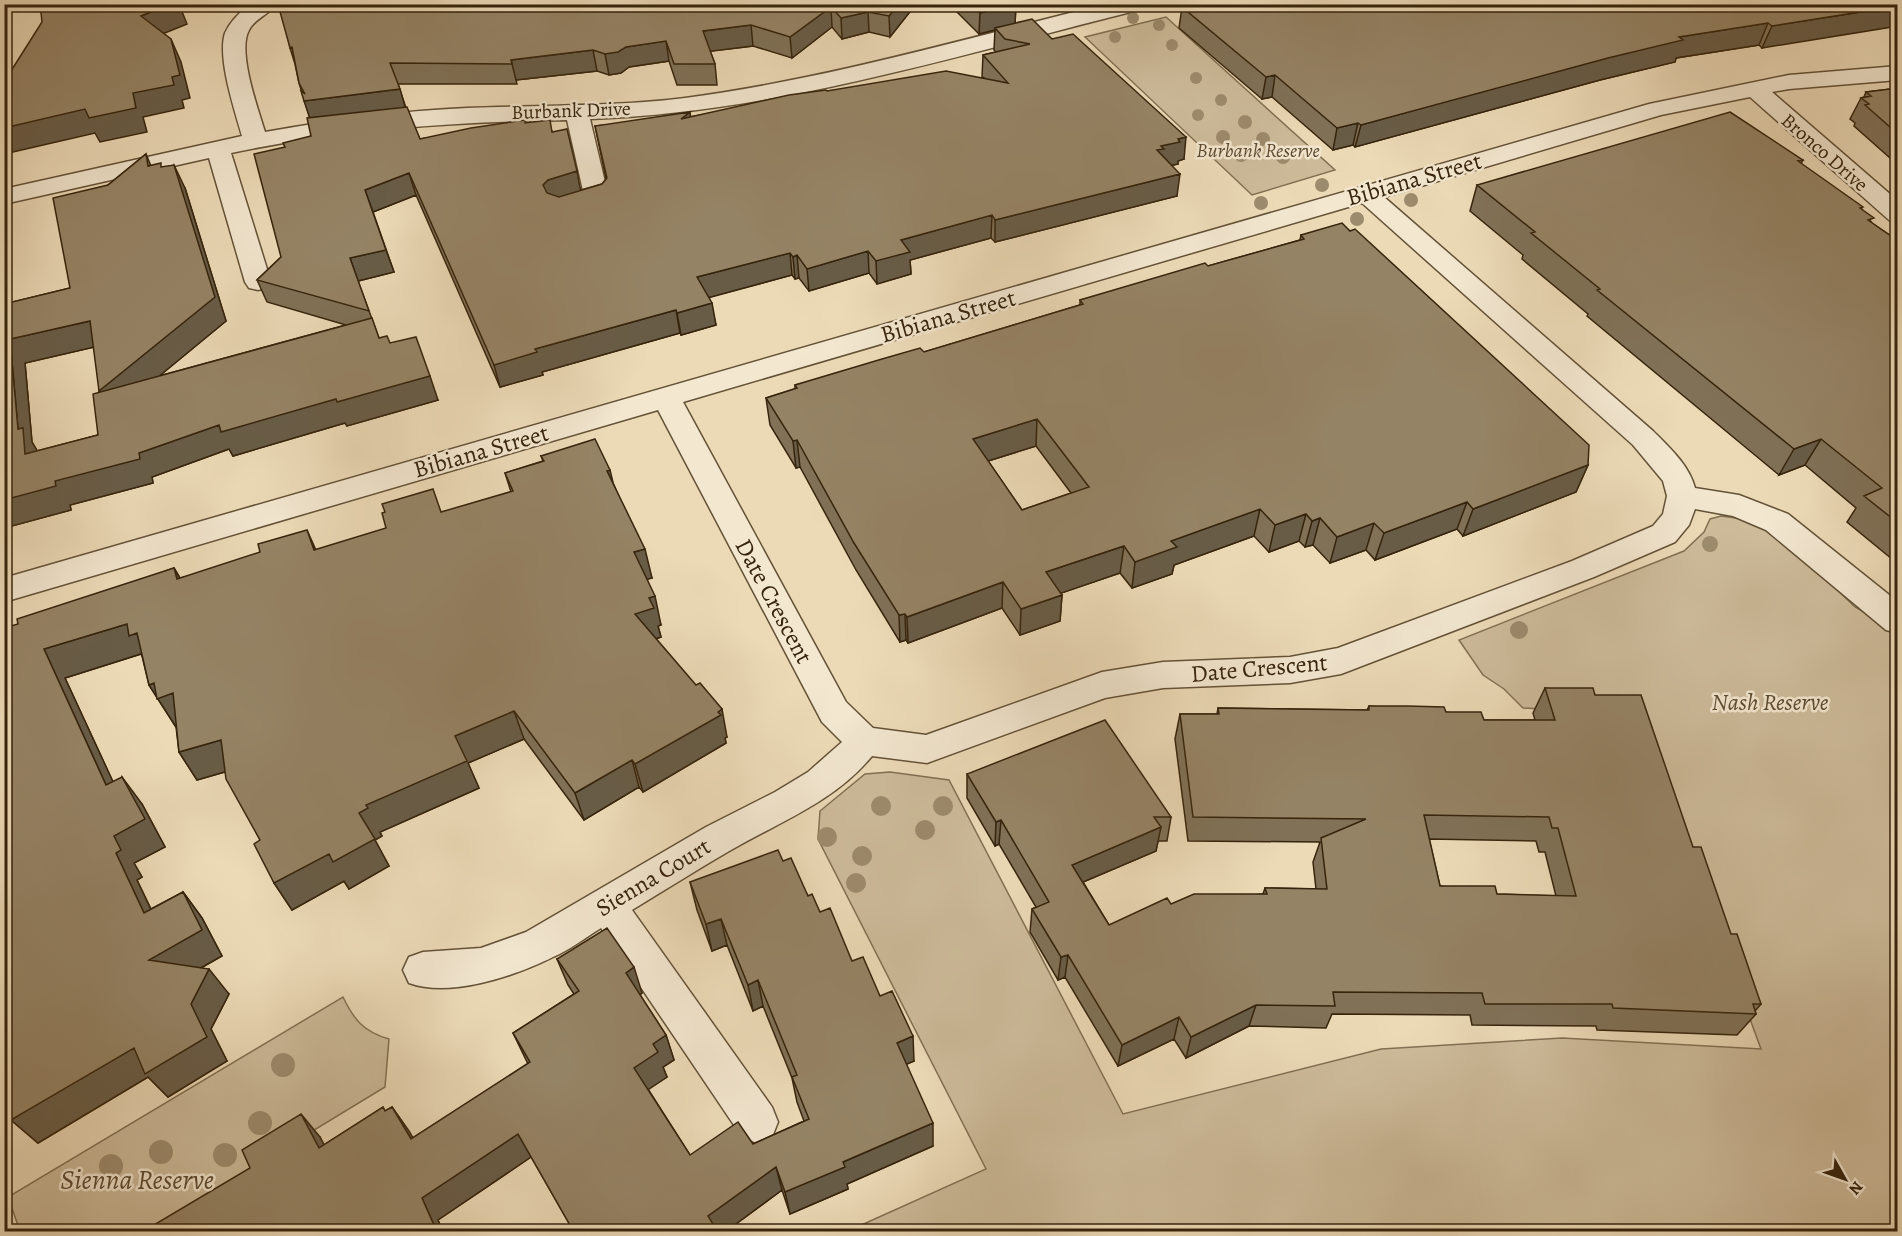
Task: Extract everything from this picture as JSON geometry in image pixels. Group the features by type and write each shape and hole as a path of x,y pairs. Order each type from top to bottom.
{"street":[{"path":"255,141 235,51 235,35 257,6"},
{"name":"Burbank Drive","path":"4,197 255,141 331,127 471,113 577,111 682,105 768,92 847,75 1120,6"},
{"name":"Bibiana Street","path":"4,590 1657,109 1753,88 1812,79 1898,73"},
{"name":"Bronco Drive","path":"1753,88 1898,216"},
{"path":"563,209 597,199 577,111"},
{"path":"218,149 258,282"},
{"path":"1365,193 1643,438 1666,462 1678,480 1682,496 1739,506 1777,522 1898,621"},
{"name":"Date Crescent","path":"666,397 821,692 834,712 864,741 907,748 938,747 1102,685 1163,675 1290,670 1341,661 1592,566 1664,534 1678,517 1682,496"},
{"name":"Sienna Court","path":"423,970 481,966 539,945 719,838 788,803 821,783 845,763 864,741"},
{"path":"606,904 757,1122"}],"green space":[{"name":"Burbank Reserve","path":"1166,17 1335,170 1252,195 1085,37"},
{"name":"Nash Reserve","path":"1721,516 1751,520 1780,535 1855,607 1897,631 1897,1231 848,1231 986,1169 818,839 820,811 865,774 890,772 949,780 1123,1114 1381,1049 1562,1038 1761,1049 1638,714 1523,708 1504,689 1483,675 1459,640 1684,551 1704,532 1710,519"},
{"name":"Sienna Reserve","path":"343,997 351,1012 366,1029 389,1039 385,1087 148,1231 20,1231 8,1197"}],"building":[{"path":"40,4 170,4 141,16 171,39 180,75 172,77 174,85 133,93 136,108 89,118 85,109 4,128 4,82 42,22"},
{"path":"283,4 899,4 889,16 868,12 841,18 831,7 790,37 751,25 703,31 715,64 674,64 666,41 626,47 618,52 605,54 593,50 511,60 512,64 390,63 400,89 304,101 301,91 305,94 299,83 292,47 290,48 279,8"},
{"path":"970,4 1015,4 980,13"},
{"path":"1192,4 1898,4 1898,6 1772,26 1768,23 1679,37 1683,40 1361,125 1358,123 1337,128 1275,75 1266,77 1182,7"},
{"path":"1032,19 1052,39 1073,34 1186,137 1178,139 1180,142 1161,146 1164,149 1157,150 1180,174 995,220 992,215 901,240 910,252 876,261 868,251 807,269 797,255 793,257 790,253 697,277 712,303 677,313 676,310 535,349 537,352 494,365 409,173 365,190 386,250 350,258 369,311 257,280 281,257 254,154 285,147 283,143 311,136 307,118 407,107 420,139 525,120 525,123 550,120 552,132 567,129 577,171 548,180 543,185 547,193 559,197 602,184 607,178 595,126 690,112 681,119 789,95 946,71 1008,83 983,55 1030,44 1005,39 995,28"},
{"path":"1898,88 1898,134 1865,105 1869,104 1861,98 1871,96 1866,92"},
{"path":"1730,112 1803,160 1798,161 1863,207 1860,208 1874,218 1868,220 1898,241 1898,523 1864,496 1882,488 1821,439 1794,449 1597,290 1600,289 1477,185"},
{"path":"146,154 148,166 161,163 161,167 174,165 215,297 99,391 90,321 10,339 18,429 23,428 25,454 98,435 93,394 372,318 379,338 387,336 390,343 416,337 430,376 337,402 336,399 221,432 219,425 139,453 140,459 55,481 56,486 4,500 4,304 70,288 53,198 108,185"},
{"path":"1342,223 1350,231 1355,229 1589,445 1588,465 1473,509 1467,502 1384,533 1374,523 1337,537 1320,518 1312,521 1306,514 1275,525 1260,509 1171,541 1177,547 1135,562 1124,546 1046,572 1062,595 1021,609 1003,582 907,617 905,614 899,615 854,543 797,440 793,441 766,398 797,388 795,385 920,348 924,352 1083,304 1080,300 1205,263 1208,266 1304,239 1301,235","holes":["1037,419 1089,487 1022,510 973,439"]},
{"path":"595,439 610,470 607,471 645,549 634,552 655,596 649,598 654,608 635,614 696,685 700,683 722,709 718,712 721,715 635,764 632,760 575,793 514,711 455,736 467,761 366,805 368,808 359,813 375,839 333,862 329,854 274,883 254,844 260,840 226,779 221,740 179,752 173,693 157,699 154,683 149,685 137,633 129,636 127,624 44,649 106,785 122,777 145,819 114,836 121,850 116,853 144,913 183,892 202,930 149,960 209,969 191,1004 207,1037 145,1074 134,1048 11,1120 4,1102 4,963 8,961 4,951 4,628 18,624 17,619 174,568 177,579 260,552 258,544 307,530 314,550 386,528 382,504 433,489 441,512 513,491 505,473 544,461 541,456"},
{"path":"1545,688 1593,688 1595,695 1641,695 1693,847 1701,847 1731,934 1737,934 1761,1004 1753,1004 1756,1014 1613,1008 1612,1004 1485,1004 1482,993 1333,992 1335,1006 1256,1005 1191,1037 1179,1017 1122,1045 1068,955 1061,957 1032,909 1049,902 1001,820 996,822 967,774 1105,720 1171,817 1154,817 1161,827 1072,865 1109,925 1167,898 1171,904 1194,894 1267,894 1265,888 1327,889 1321,838 1366,819 1193,817 1180,714 1219,714 1218,708 1369,710 1369,706 1407,706 1444,707 1446,712 1481,712 1484,720 1555,720","holes":["1424,815 1549,817 1552,828 1558,828 1576,896 1497,894 1495,886 1440,886"]},
{"path":"778,850 783,861 791,858 808,896 812,894 820,912 830,908 852,961 863,957 880,996 892,991 913,1036 897,1043 933,1123 843,1162 845,1167 785,1192 776,1167 708,1216 713,1224 702,1232 574,1232 518,1134 422,1198 437,1232 142,1232 250,1168 242,1150 301,1114 319,1148 383,1107 385,1111 392,1107 411,1139 530,1062 513,1033 579,991 557,959 607,928 634,967 626,973 666,1035 653,1044 658,1052 634,1068 690,1155 738,1122 753,1144 809,1119 792,1077 797,1075 758,980 748,985 721,919 706,924 690,882"}]}
